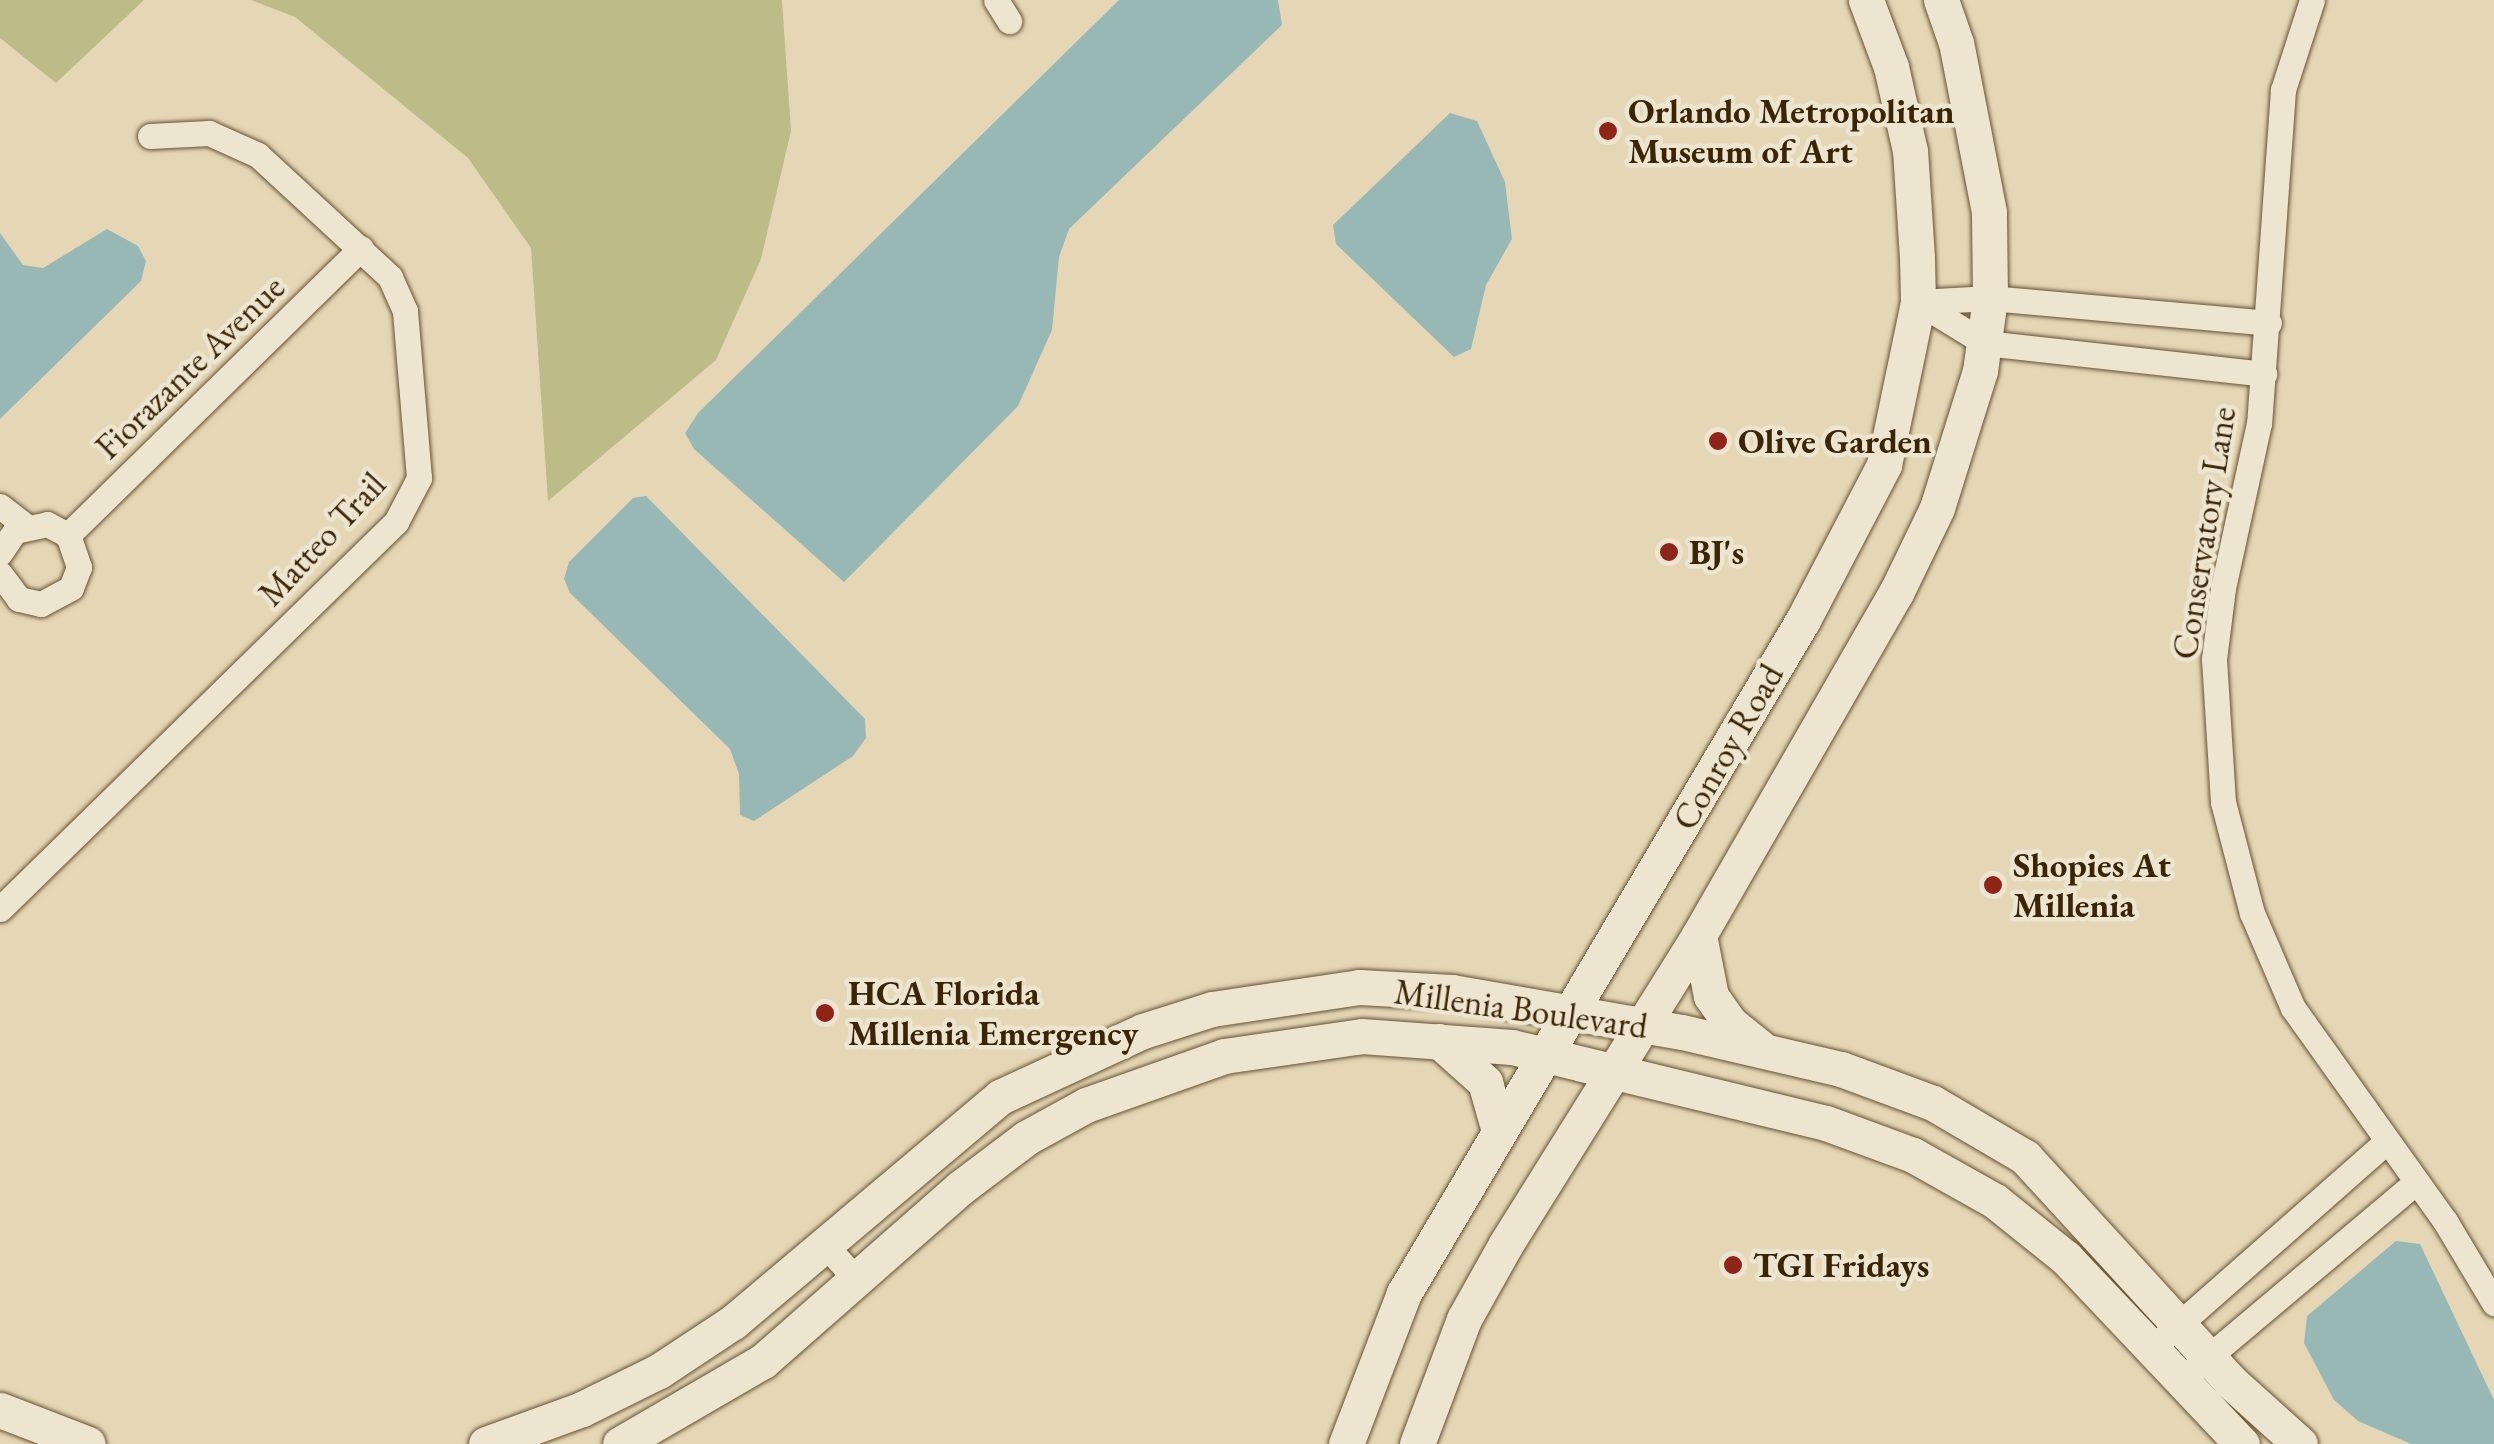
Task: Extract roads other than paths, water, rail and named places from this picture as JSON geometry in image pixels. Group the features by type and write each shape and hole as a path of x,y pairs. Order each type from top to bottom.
{"street":[{"name":"Conroy Road","path":"1346,1444 1404,1294 1843,549 1884,465 1918,302 1910,151 1892,67 1866,0"},
{"name":"Conroy Road","path":"1417,1444 1464,1320 1699,935 1896,593 1936,508 1985,344 1990,298 1986,196 1956,43 1940,0"},
{"name":"Conservatory Lane","path":"2312,0 2284,90 2264,374 2214,659 2223,802 2252,912 2290,1003 2416,1182 2494,1303"},
{"name":"Matteo Trail","path":"0,909 409,506 420,468 405,310 390,277 258,155 209,133 150,136"},
{"name":"Fiorazante Avenue","path":"68,535 361,248"},
{"path":"1918,302 1990,298 2269,324"},
{"path":"1918,302 1985,344 2264,374"},
{"path":"0,506 24,525 48,524 68,535 79,567 71,588 42,604 3,589"},
{"path":"0,549 24,525"},
{"path":"1699,935 1711,996 1730,1023 1766,1052"},
{"name":"Millenia Boulevard","path":"486,1444 582,1410 659,1371 733,1322 1000,1097 1131,1036 1212,1009 1359,988 1452,992 1644,1025 1841,1069 1934,1103 2024,1157 2208,1357 2300,1444"},
{"name":"Millenia Boulevard","path":"620,1444 763,1361 886,1252 1026,1138 1141,1083 1288,1043 1362,1036 1439,1040 1546,1055 1615,1070 1843,1127 1930,1163 1995,1201 2066,1258 2242,1444"},
{"path":"1439,1040 1484,1082 1499,1131"},
{"path":"2151,1349 2386,1142"},
{"path":"2180,1380 2416,1182"},
{"path":"854,1217 886,1252"},
{"path":"824,1244 856,1279"},
{"path":"0,1410 88,1444"}],"water":[{"path":"1119,0 1278,0 1282,25 1069,229 1059,257 1052,330 1018,406 844,582 694,449 685,433 698,413"},
{"path":"1450,113 1477,121 1505,182 1512,239 1486,285 1471,349 1454,357 1336,244 1333,225"},
{"path":"107,229 138,246 146,261 141,281 0,419 0,233 23,265 43,268"},
{"path":"646,496 865,719 866,738 853,756 754,821 740,815 739,774 730,749 570,593 564,579 569,562 633,498"},
{"path":"2396,1241 2420,1244 2494,1400 2494,1444 2411,1444 2358,1421 2334,1400 2304,1343 2307,1316"}],"place":[{"name":"Orlando Metropolitan Museum of Art","path":"1608,131"},
{"name":"Olive Garden","path":"1718,441"},
{"name":"BJ's","path":"1669,552"},
{"name":"Shopies At Millenia","path":"1993,885"},
{"name":"HCA Florida Millenia Emergency","path":"825,1013"},
{"name":"TGI Fridays","path":"1733,1265"}]}
